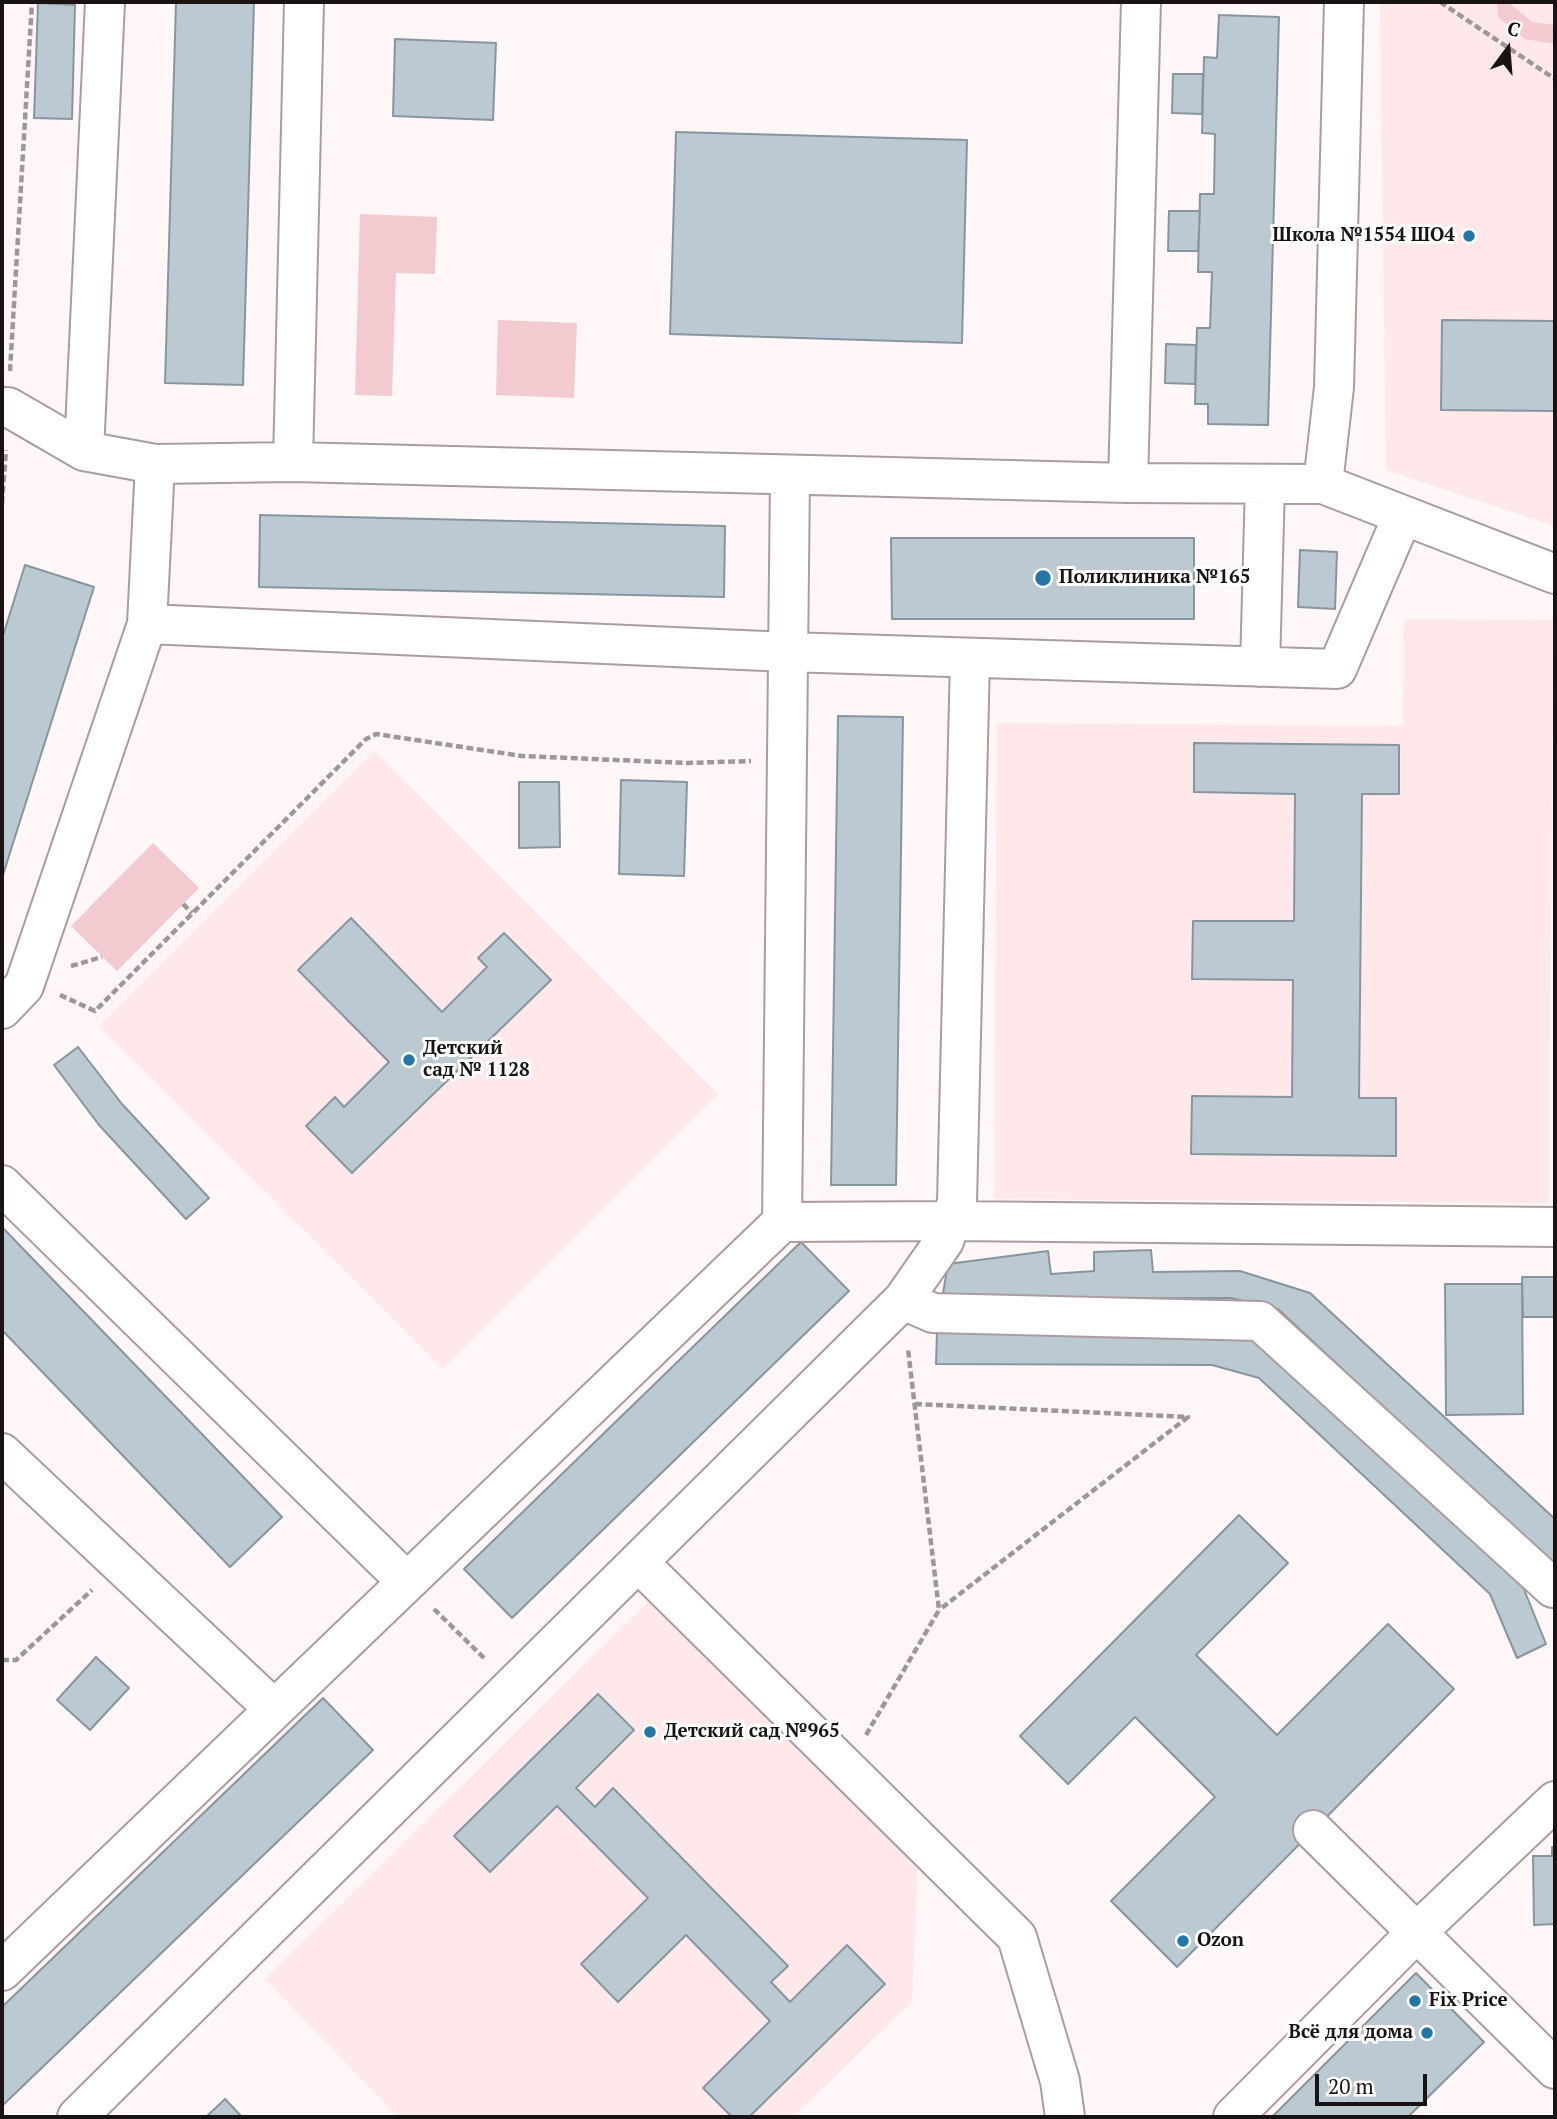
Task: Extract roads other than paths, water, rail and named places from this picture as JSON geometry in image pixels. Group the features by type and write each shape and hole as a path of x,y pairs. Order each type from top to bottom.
{"lane":[{"path":"84,450 105,2"},
{"path":"293,462 304,2"},
{"path":"1128,483 1141,2"},
{"path":"1323,484 1334,387 1344,2"},
{"path":"5,407 84,450 155,464 293,462 1128,483 1323,484 1555,574"},
{"path":"2,1009 24,986 27,979 147,624 155,464"},
{"path":"782,1223 790,475"},
{"path":"1260,667 1265,484"},
{"path":"147,624 788,652 1337,669 1403,515"},
{"path":"77,2117 903,1300 944,1241 957,1202 970,657"},
{"path":"2,1185 406,1581"},
{"path":"2,1971 782,1223 951,1221 1555,1227"},
{"path":"903,1300 933,1313 1260,1321 1553,1588"},
{"path":"2,1453 274,1709"},
{"path":"638,1562 1017,1937 1060,2081 1065,2117"},
{"path":"1233,2117 1418,1931 1555,1801"},
{"path":"1313,1830 1555,2069"}],"place":[{"name":"Школа №1554 ШО4","path":"1469,236"},
{"name":"Поликлиника №165","path":"1043,578"},
{"name":"Детский сад № 1128","path":"409,1060"},
{"name":"Детский сад №965","path":"650,1732"},
{"name":"Ozon","path":"1183,1941"},
{"name":"Fix Price","path":"1415,2001"},
{"name":"Всё для дома","path":"1427,2033"}]}
